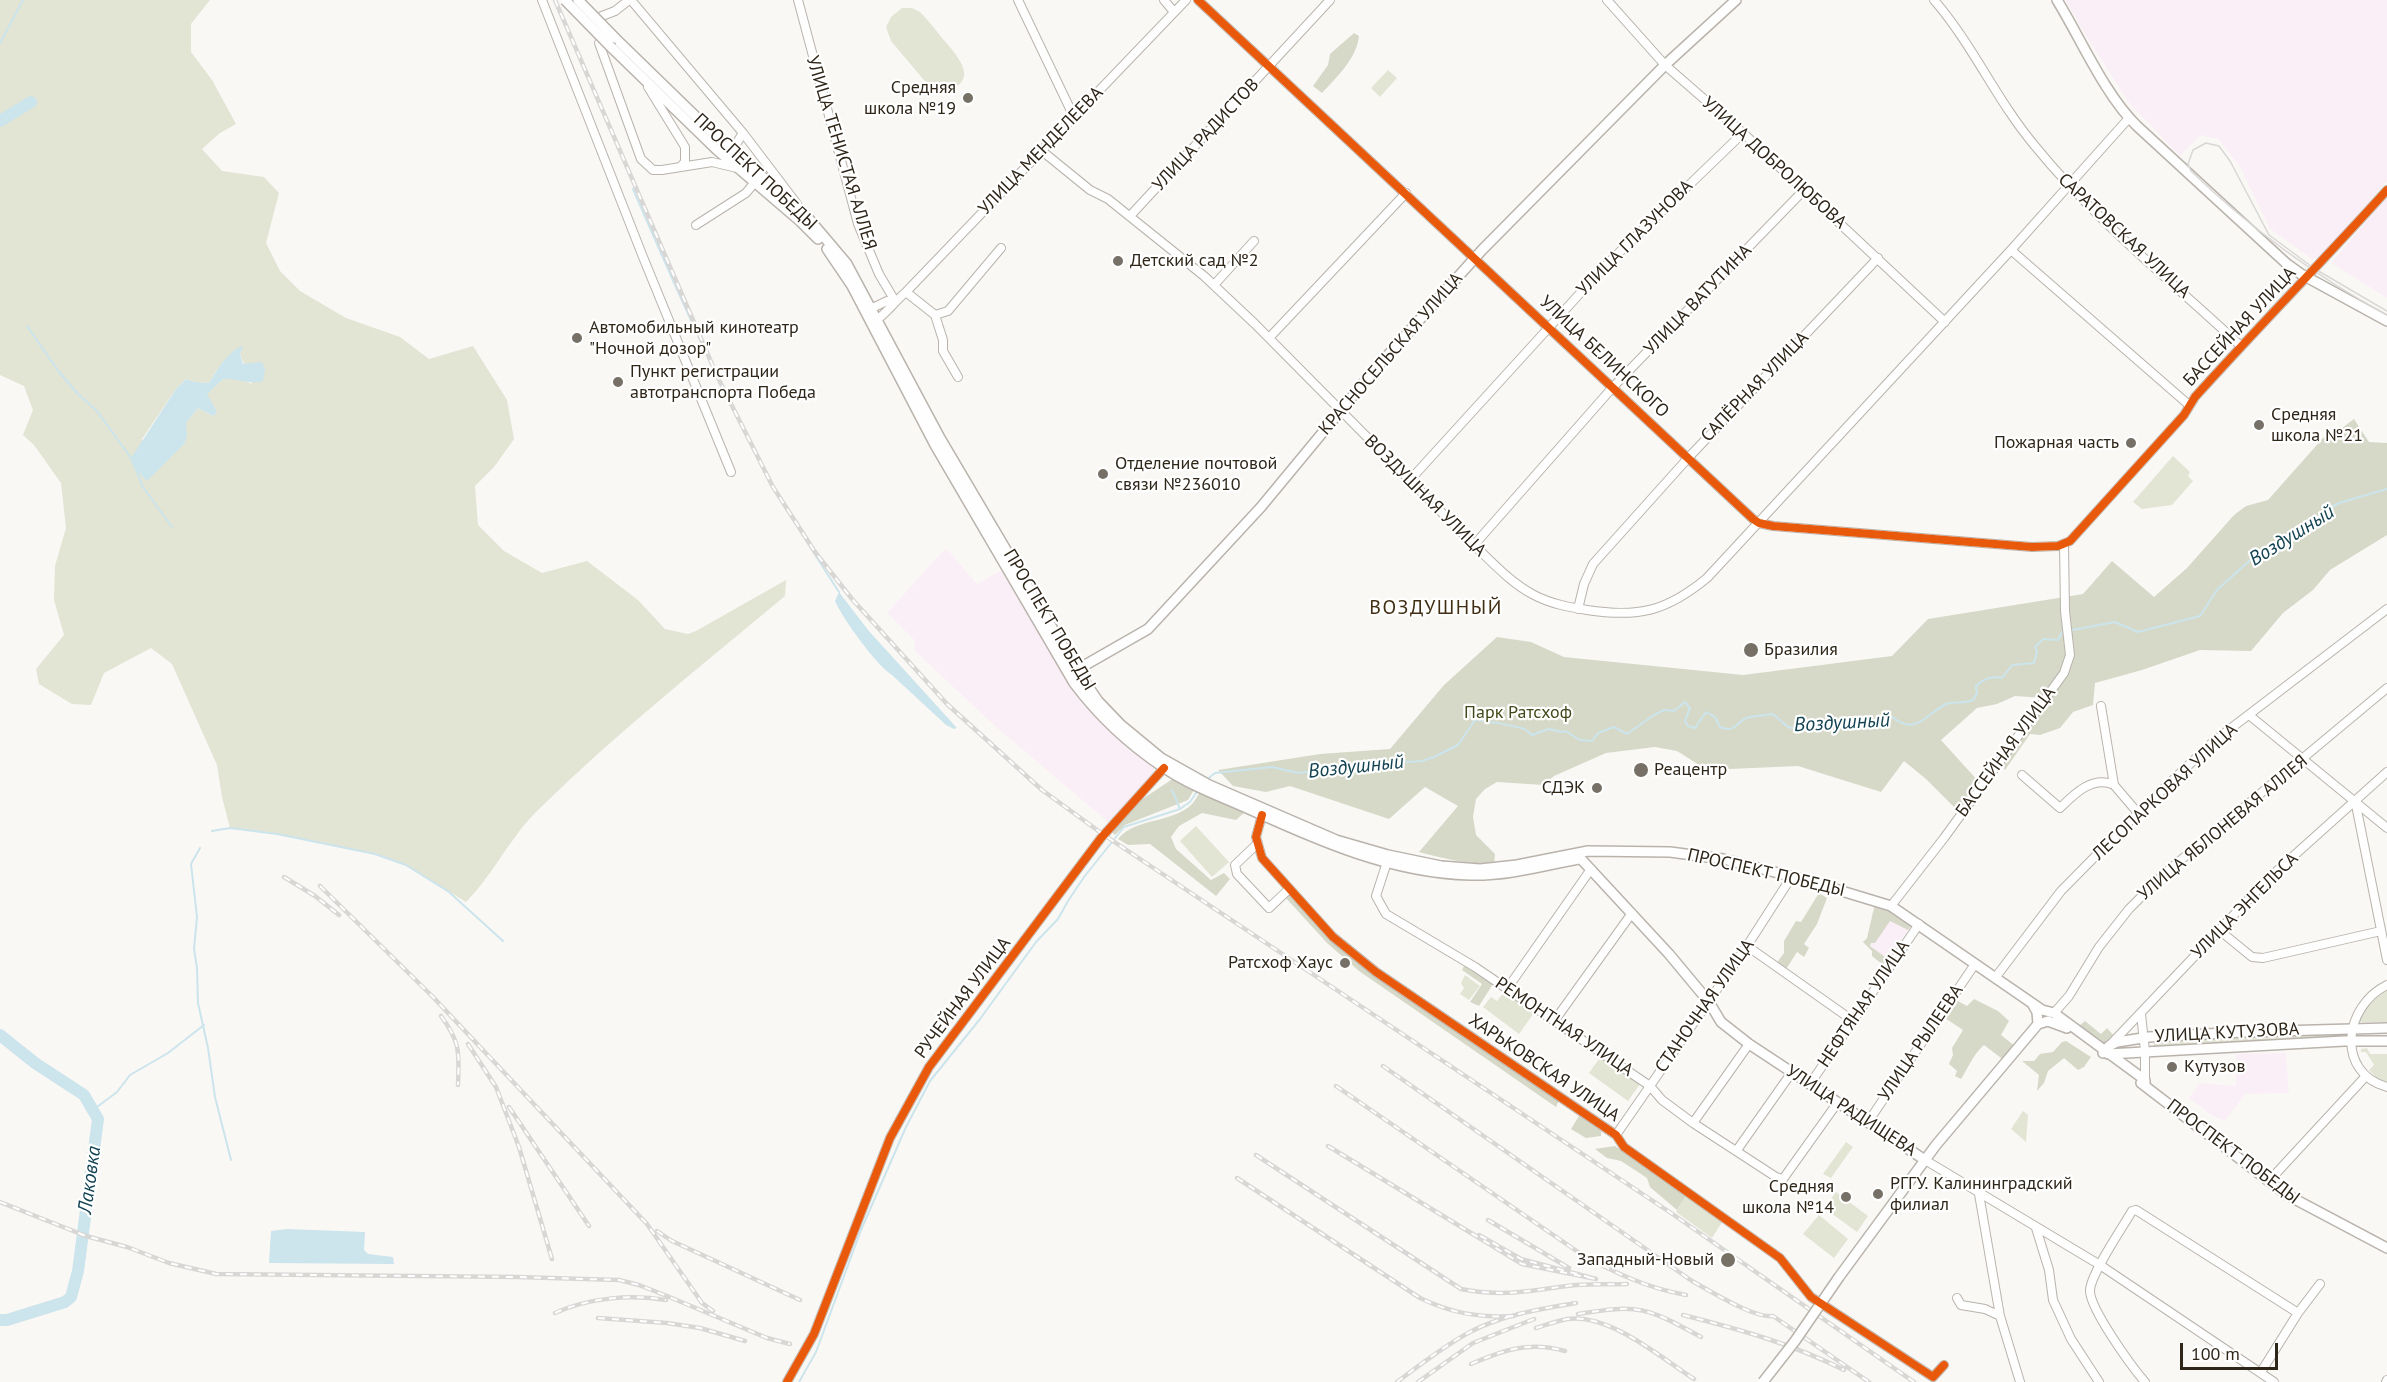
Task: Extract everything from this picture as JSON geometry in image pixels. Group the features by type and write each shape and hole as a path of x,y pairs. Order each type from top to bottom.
{"main road":[{"name":"ПРОСПЕКТ ПОБЕДЫ","path":"565,0 645,81 741,170 800,220 825,246 869,309"},
{"name":"ПРОСПЕКТ ПОБЕДЫ","path":"578,0 722,142 803,212 848,264 935,445 1073,673 1083,696 1101,715 1167,766 1334,846 1387,862 1436,872 1480,875 1517,872 1575,860"},
{"name":"КРАСНОСЕЛЬСКАЯ УЛИЦА","path":"1073,673 1148,630 1261,507 1340,411 1476,257 1546,183 1665,65 1736,0"},
{"path":"2058,0 2129,118 2287,264 2306,277 2387,321"},
{"name":"ПРОСПЕКТ ПОБЕДЫ","path":"1263,812 1336,840 1388,855 1441,866 1480,869 1588,851 1670,852 1698,855 1792,876 1891,906 2031,1003 2042,1010 2054,1013 2107,1051 2294,1199 2387,1248"},
{"path":"1592,869 1595,857 1601,851"},
{"name":"УЛИЦА РАДИЩЕВА","path":"1575,860 1582,860 1592,869 1670,954 1709,1002 1721,1022 1749,1044 1925,1160"},
{"path":"1763,1382 1925,1160 2038,1024 2037,1012 2031,1003"},
{"name":"ПРОСПЕКТ ПОБЕДЫ","path":"2038,1024 2045,1021 2058,1023 2107,1051"},
{"name":"УЛИЦА КУТУЗОВА","path":"2107,1051 2117,1042 2143,1038 2352,1027 2387,1028"},
{"name":"УЛИЦА КУТУЗОВА","path":"2107,1051 2387,1041"}],"street":[{"path":"542,0 731,472"},
{"name":"ПРОСПЕКТ ПОБЕДЫ","path":"602,16 615,11 630,0 743,133 803,212"},
{"name":"УЛИЦА ТЕНИСТАЯ АЛЛЕЯ","path":"798,0 858,224 879,274 894,301"},
{"path":"1018,0 1074,117"},
{"path":"1164,0 1174,12"},
{"name":"УЛИЦА МЕНДЕЛЕЕВА","path":"875,321 891,309 894,301 906,292 1186,0"},
{"name":"УЛИЦА БЕЛИНСКОГО","path":"1198,0 1759,523"},
{"name":"УЛИЦА РАДИСТОВ","path":"1130,216 1330,0"},
{"name":"УЛИЦА ДОБРОЛЮБОВА","path":"1607,0 1665,65 1743,133 1945,322"},
{"name":"САРАТОВСКАЯ УЛИЦА","path":"1934,0 1971,50 2032,143 2068,186 2241,346"},
{"path":"599,43 641,159 653,170 718,162 741,170"},
{"path":"645,81 685,147 685,162 681,166"},
{"name":"ВОЗДУШНАЯ УЛИЦА","path":"1042,151 1090,190 1108,199 1130,216 1214,285 1474,545 1512,580 1535,596 1560,606 1619,615 1672,603 1707,578 1945,322 2129,118"},
{"path":"722,142 736,144 743,133"},
{"name":"УЛИЦА ГЛАЗУНОВА","path":"1410,480 1604,267 1743,133"},
{"path":"696,225 746,193 755,182"},
{"name":"УЛИЦА ВАТУТИНА","path":"1474,545 1613,387 1804,190"},
{"name":"БАССЕЙНАЯ УЛИЦА","path":"1891,906 1944,838 2064,674 2070,655 2065,611 2067,542 2184,416 2189,405 2241,346 2318,267 2387,190"},
{"path":"1269,338 1406,193"},
{"path":"1214,285 1254,241"},
{"path":"935,315 948,311 1001,248"},
{"path":"2011,250 2189,405"},
{"name":"САПЁРНАЯ УЛИЦА","path":"1578,609 1584,584 1593,564 1689,457 1878,258"},
{"path":"906,292 935,315 943,351 958,377"},
{"name":"УЛИЦА МЕНДЕЛЕЕВА","path":"869,309 887,301 894,301"},
{"path":"1759,523 1844,534 2032,548 2045,548 2067,542"},
{"name":"ЛЕСОПАРКОВАЯ УЛИЦА","path":"1995,978 2061,891 2213,742 2387,609"},
{"name":"УЛИЦА ЯБЛОНЕВАЯ АЛЛЕЯ","path":"2054,1013 2068,996 2099,947 2129,909 2182,858 2303,760 2387,688"},
{"path":"2101,706 2114,785"},
{"path":"2249,715 2387,828"},
{"name":"РУЧЕЙНАЯ УЛИЦА","path":"787,1382 814,1334 890,1138 929,1067 1101,838 1167,766"},
{"name":"УЛИЦА ЭНГЕЛЬСА","path":"2107,1051 2269,878 2387,772"},
{"path":"2022,775 2060,808 2079,788 2106,781 2114,785 2139,813"},
{"path":"2355,800 2387,960"},
{"path":"1263,812 1256,837 1258,843 1235,865 1238,874 1269,908 1289,889"},
{"name":"ХАРЬКОВСКАЯ УЛИЦА","path":"1258,843 1262,858 1289,889 1333,937 1376,972 1616,1135 1624,1147 1780,1258 1811,1297 1933,1377 1944,1365"},
{"name":"РЕМОНТНАЯ УЛИЦА","path":"1387,862 1376,896 1386,914 1475,966 1650,1086 1662,1101 1693,1123 1776,1177 1783,1179 1838,1102"},
{"path":"1508,989 1592,869"},
{"name":"СТАНОЧНАЯ УЛИЦА","path":"1616,1135 1709,1002 1792,876"},
{"path":"1555,1020 1632,913"},
{"name":"НЕФТЯНАЯ УЛИЦА","path":"1810,1084 1919,924"},
{"path":"2219,930 2253,957 2263,958 2381,931"},
{"path":"1747,946 1852,1020"},
{"name":"УЛИЦА РЫЛЕЕВА","path":"1868,1122 1975,964"},
{"path":"2387,985 2370,996 2359,1008 2352,1027 2351,1041 2353,1054 2366,1076 2387,1087"},
{"path":"2141,1014 2145,1051 2145,1083"},
{"path":"1693,1123 1749,1044"},
{"path":"1737,1150 1792,1072"},
{"path":"2270,1181 2366,1076"},
{"name":"УЛИЦА РАДИЩЕВА","path":"1925,1160 2100,1265 2274,1382"},
{"path":"1979,1194 2000,1316 2020,1382"},
{"path":"2145,1382 2126,1359 2094,1304 2090,1290 2100,1265 2133,1211 2140,1210 2298,1313"},
{"path":"2036,1228 2049,1270 2053,1300 2071,1338 2099,1382"},
{"path":"2261,1372 2298,1313 2320,1284"},
{"path":"1957,1298 1961,1305 1985,1308 2000,1316"}],"shaded area":[{"path":"2065,0 2387,0 2387,181 2319,258 2312,259 2270,229 2240,167 2218,139 2201,135 2180,156 2130,104"},
{"path":"2387,197 2387,298 2331,263"},
{"path":"947,549 977,584 1004,569 1073,687 1097,718 1153,766 1155,772 1108,822 996,727 915,651 915,641 887,613"},
{"path":"1872,912 1913,923 1888,959 1870,946"},
{"path":"2286,1053 2289,1093 2245,1094 2225,1121 2211,1115 2189,1098 2200,1083 2236,1086 2236,1054"}],"green space":[{"path":"0,0 210,0 191,24 191,52 212,80 236,124 220,133 202,149 222,171 264,177 279,193 266,243 280,271 300,291 346,318 400,337 429,359 473,346 507,400 514,439 494,467 475,486 478,525 504,551 542,573 587,561 638,600 665,629 688,634 696,631 786,580 785,596 658,701 566,783 526,823 485,880 466,902 406,865 375,854 277,834 230,828 217,765 172,664 151,648 104,673 91,705 72,704 39,684 36,669 64,635 54,600 55,566 66,528 61,483 34,445 23,435 33,410 24,386 0,375","holes":["240,354 252,384 238,378 223,379 206,394 217,412 213,416 198,408 186,423 185,443 147,480 142,439 176,389 186,379 209,383 216,371"]},
{"path":"902,8 912,8 929,21 959,60 964,75 962,82 943,91 929,86 891,41 886,27 891,17"},
{"path":"1354,33 1359,36 1354,52 1345,67 1322,93 1313,86 1328,65 1330,54"},
{"path":"1388,70 1397,78 1380,97 1371,88"},
{"name":"Парк Ратсхоф","path":"2354,419 2369,442 2387,443 2387,535 2330,570 2313,590 2283,613 2251,651 2200,650 2095,683 2093,705 2073,712 2060,728 2040,735 2030,734 2005,770 2001,764 2044,698 2015,696 1997,704 1977,708 1941,740 1979,782 1957,810 1904,761 1881,792 1798,766 1707,770 1677,751 1655,747 1606,753 1554,776 1543,785 1497,782 1485,789 1476,799 1473,817 1476,835 1495,854 1494,864 1484,864 1456,861 1419,852 1458,806 1425,787 1389,819 1290,786 1266,792 1233,786 1218,770 1320,754 1390,749 1444,685 1497,637 1531,642 1564,657 1743,675 1892,656 1928,619 2083,594 2112,561 2154,597 2187,568 2234,515 2246,506 2268,500 2323,438"},
{"path":"2173,456 2190,472 2188,476 2193,481 2172,505 2142,509 2133,502"},
{"path":"1174,778 1195,788 1188,800 1125,825 1115,835 1112,832 1141,800"},
{"path":"1200,792 1244,813 1236,820 1202,813 1179,826 1171,837 1176,849 1211,880 1224,873 1230,879 1216,896 1150,844 1128,845 1118,839 1134,827 1175,815 1184,810 1193,803"},
{"path":"1196,826 1229,862 1212,877 1180,841"},
{"path":"1290,893 1332,939 1559,1100 1556,1107 1359,971 1327,943 1285,897"},
{"path":"1819,893 1827,898 1817,924 1804,944 1809,948 1804,957 1797,952 1785,971 1776,964 1784,953 1784,941 1796,921 1801,922"},
{"path":"1875,904 1891,909 1913,923 1908,930 1890,921 1875,943 1871,943 1870,946 1888,959 1883,965 1872,956 1872,951 1863,942 1867,938"},
{"path":"1464,966 1468,966 1493,984 1479,1006 1470,1002 1482,984 1462,970"},
{"path":"1465,975 1480,986 1469,1000 1460,994 1464,988 1461,983"},
{"path":"2387,989 2387,1022 2359,1022 2368,1004"},
{"path":"1504,992 1534,1013 1519,1034 1483,1007 1491,997 1497,1001"},
{"path":"1974,999 1998,1011 2009,1021 2001,1035 2016,1047 2005,1061 1984,1045 1961,1079 1955,1076 1957,1071 1949,1064 1953,1055 1952,1048 1963,1030 1942,1016 1956,1000 1967,1006"},
{"path":"2085,1021 2101,1034 2107,1028 2114,1036 2107,1044 2103,1043 2080,1025"},
{"path":"2339,1032 2340,1038 2154,1047 2154,1041"},
{"path":"2066,1041 2091,1057 2084,1067 2078,1070 2064,1058 2048,1071 2044,1083 2037,1091 2039,1075 2022,1061 2034,1061 2040,1054 2053,1052 2062,1042"},
{"path":"2367,1048 2370,1054 2387,1054 2387,1082 2378,1079 2369,1070 2374,1065 2366,1052 2361,1052 2361,1049"},
{"path":"1601,1056 1640,1084 1628,1101 1589,1073"},
{"path":"2023,1111 2028,1115 2026,1142 2011,1129"},
{"path":"1579,1116 1601,1131 1601,1136 1586,1138 1571,1129"},
{"path":"1846,1142 1853,1147 1831,1178 1823,1174"},
{"path":"1615,1146 1686,1196 1677,1210 1650,1187 1647,1178 1621,1161 1607,1158 1595,1149"},
{"path":"1836,1192 1868,1216 1857,1232 1824,1208"},
{"path":"1686,1196 1722,1222 1712,1238 1676,1212"},
{"path":"1819,1215 1848,1239 1834,1258 1803,1234"}],"water":[{"path":"243,346 240,354 243,364 262,362 265,370 263,381 223,379 207,394 217,412 213,416 198,408 186,423 185,443 147,481 137,471 131,458 176,389 186,379 209,383 228,356"},
{"path":"839,592 868,630 957,728 946,725 877,662 839,609 835,601"},
{"path":"287,1229 365,1232 364,1250 368,1254 393,1257 394,1264 269,1263 271,1231"}],"waterway":[{"path":"0,43 23,0"},
{"name":"Лаковка","path":"0,121 31,102"},
{"path":"633,189 739,422 786,507 839,592"},
{"path":"27,326 59,372 97,411 131,458 143,487 172,527"},
{"name":"Воздушный","path":"1205,781 1215,773 1272,767 1298,773 1308,772 1315,768 1357,771 1367,765 1390,764 1399,760 1422,761 1458,745 1475,720 1521,728 1532,735 1549,729 1565,731 1580,740 1592,741 1598,733 1614,727 1627,734 1654,715 1664,710 1674,711 1685,702 1690,708 1685,721 1688,726 1695,728 1706,712 1715,717 1720,727 1726,729 1733,728 1750,717 1773,714 1788,727 1802,730 1829,723 1839,725 1856,722 1864,725 1887,721 1892,717 1908,725 1914,724 1946,704 1973,700 1977,693 1976,686 1988,678 2002,678 2012,665 2034,663 2037,652 2035,647 2043,639 2058,640 2062,632 2115,622 2138,632 2200,616 2217,590 2258,553 2279,546 2324,511 2339,503 2387,489"},
{"path":"1172,790 1180,809"},
{"name":"Воздушный","path":"799,1382 816,1352 861,1230 906,1127 930,1081 980,1019 1036,942 1058,919 1084,877 1124,827 1180,809 1190,802 1198,790"},
{"path":"212,831 230,828 277,834 375,854 406,865 449,892 503,941"},
{"path":"200,848 191,864 197,917 194,949 198,1003 208,1048 215,1097 231,1160"},
{"path":"93,1110 117,1092 130,1075 168,1053 204,1025"},
{"name":"Лаковка","path":"0,1035 35,1063 84,1095 98,1119 78,1271 71,1297 65,1302 7,1320 0,1320"}],"tram line":[{"path":"2387,311 2315,269 2269,235 2230,161 2219,146 2206,143 2193,150 2188,164 2191,171 2236,212 2284,250 2334,284 2387,315"}],"railway":[{"path":"555,0 718,378 773,487 815,552 852,599 947,704 1042,790 1104,835 1671,1213 1914,1382"},
{"path":"284,877 315,896 339,915"},
{"path":"320,886 432,996 647,1224 702,1303 713,1311"},
{"path":"441,1016 448,1025 457,1049 458,1085"},
{"path":"468,1044 496,1087 519,1147 552,1259"},
{"path":"1383,1066 1692,1281 1744,1309 1765,1316 1773,1316 1869,1382"},
{"path":"1336,1086 1581,1254 1632,1279 1686,1295"},
{"path":"509,1107 589,1226"},
{"path":"1328,1146 1522,1264 1596,1279 1521,1259 1479,1235"},
{"path":"1256,1155 1461,1289 1502,1293 1575,1285 1627,1284"},
{"path":"1237,1178 1420,1298 1465,1313 1514,1316"},
{"path":"0,1202 86,1236 127,1247 169,1263 216,1274 619,1280 639,1285 767,1338 790,1344"},
{"path":"1488,1220 1569,1268"},
{"path":"657,1231 672,1241 800,1300"},
{"path":"555,1313 581,1304 609,1299 638,1297 666,1300"},
{"path":"1397,1382 1451,1343 1482,1326 1522,1313 1576,1303"},
{"path":"1578,1314 1616,1309 1642,1310 1667,1319 1701,1337"},
{"path":"1683,1315 1785,1345 1844,1370"},
{"path":"598,1318 700,1328 745,1341"},
{"path":"1418,1382 1473,1343 1534,1319"},
{"path":"1536,1328 1567,1319 1583,1319 1600,1323 1634,1338 1694,1379"},
{"path":"1471,1364 1505,1351 1528,1347 1565,1351"}],"cycle path":[{"path":"1198,0 1753,519 1773,526 2032,547 2058,546 2070,541 2184,415 2195,397 2387,190"},
{"path":"787,1382 814,1334 890,1138 929,1067 1101,838 1164,768"},
{"path":"1262,815 1256,837 1262,858 1333,937 1376,972 1616,1135 1624,1147 1780,1258 1811,1297 1933,1377 1944,1365"}],"place":[{"name":"Средняя школа №19","path":"968,98"},
{"name":"Детский сад №2","path":"1118,261"},
{"name":"Автомобильный кинотеатр \"Ночной дозор\"","path":"577,338"},
{"name":"Пункт регистрации автотранспорта Победа","path":"618,382"},
{"name":"Средняя школа №21","path":"2259,425"},
{"name":"Пожарная часть","path":"2131,443"},
{"name":"Отделение почтовой связи №236010","path":"1103,474"},
{"name":"Бразилия","path":"1751,650"},
{"name":"Реацентр","path":"1641,770"},
{"name":"СДЭК","path":"1597,788"},
{"name":"Ратсхоф Хаус","path":"1345,963"},
{"name":"Кутузов","path":"2172,1067"},
{"name":"РГГУ. Калининградский филиал","path":"1878,1194"},
{"name":"Средняя школа №14","path":"1846,1197"},
{"name":"Западный-Новый","path":"1728,1260"}],"district":[{"name":"ВОЗДУШНЫЙ","path":"1436,608"}]}
